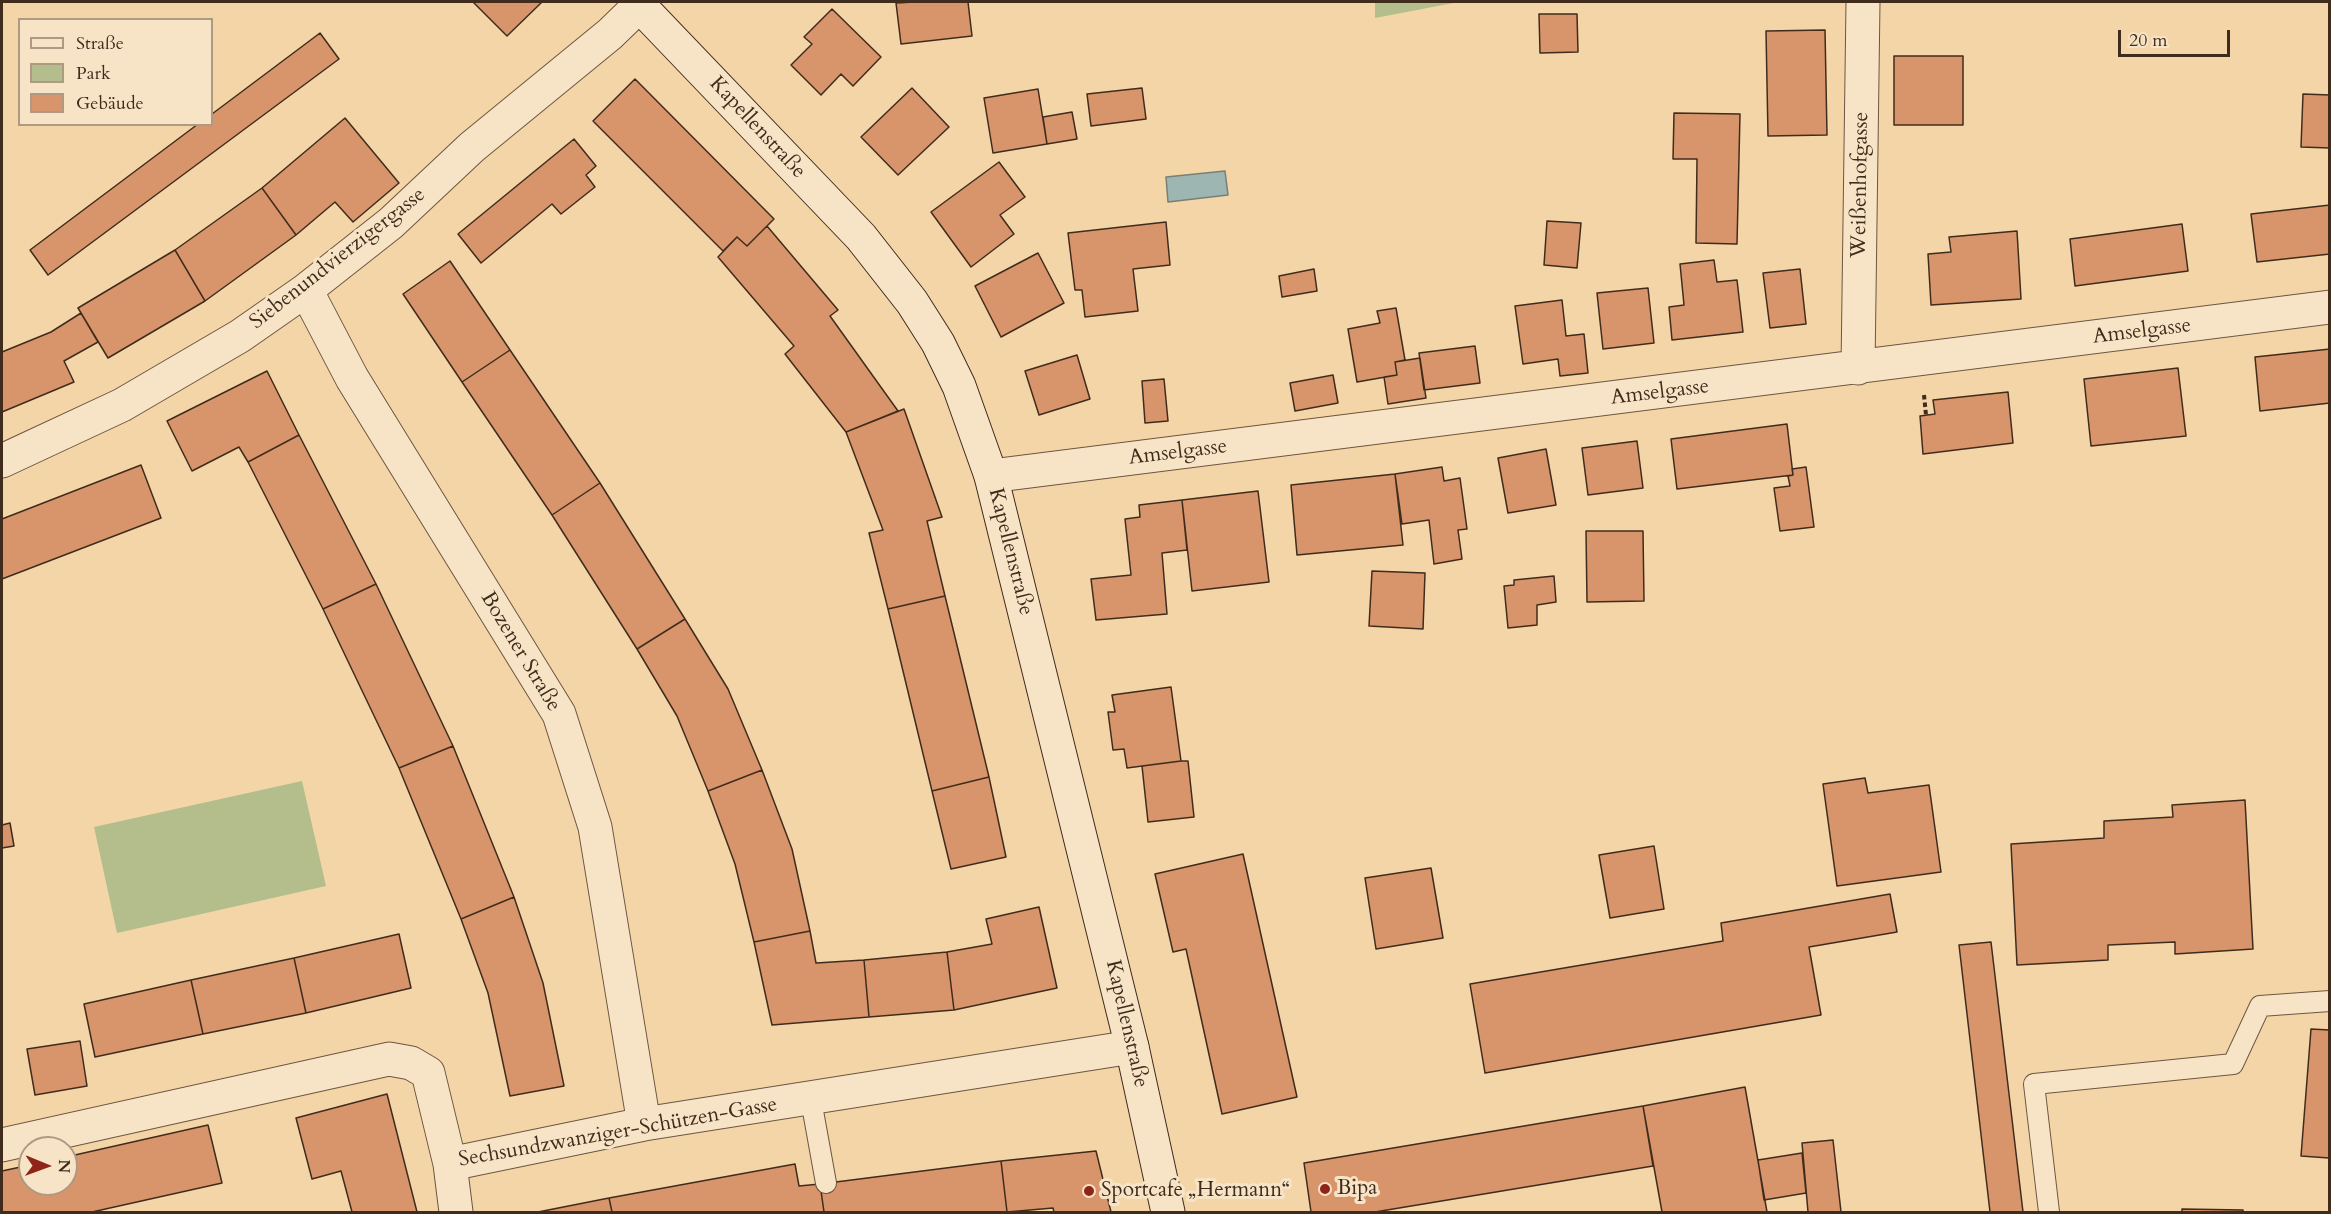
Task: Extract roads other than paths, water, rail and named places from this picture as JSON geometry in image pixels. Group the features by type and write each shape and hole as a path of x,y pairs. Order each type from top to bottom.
{"street":[{"name":"Weißenhofgasse","path":"1858,368 1863,2"},
{"name":"Siebenundvierzigergasse","path":"2,461 122,405 240,336 306,290 391,223 472,147 610,34 638,3"},
{"name":"Kapellenstraße","path":"638,3 861,237 912,302 938,343 959,386 991,476 1132,1047 1168,1212"},
{"name":"Bozener Straße","path":"306,290 352,378 559,714 595,827 644,1124"},
{"name":"Amselgasse","path":"991,476 2330,307"},
{"name":"Sechsundzwanziger-Schützen-Gasse","path":"2,1145 388,1059 411,1063 428,1073 450,1164 644,1124 812,1100 1132,1047"},
{"path":"450,1164 456,1212"}],"lane":[{"path":"2049,1212 2034,1084 2233,1064 2260,1006 2330,1001"},
{"path":"812,1100 826,1183"}],"water":[{"path":"1225,171 1228,195 1168,202 1166,177"}],"place":[{"name":"Bipa","path":"1325,1189"},
{"name":"Sportcafe „Hermann“","path":"1089,1191"}]}
